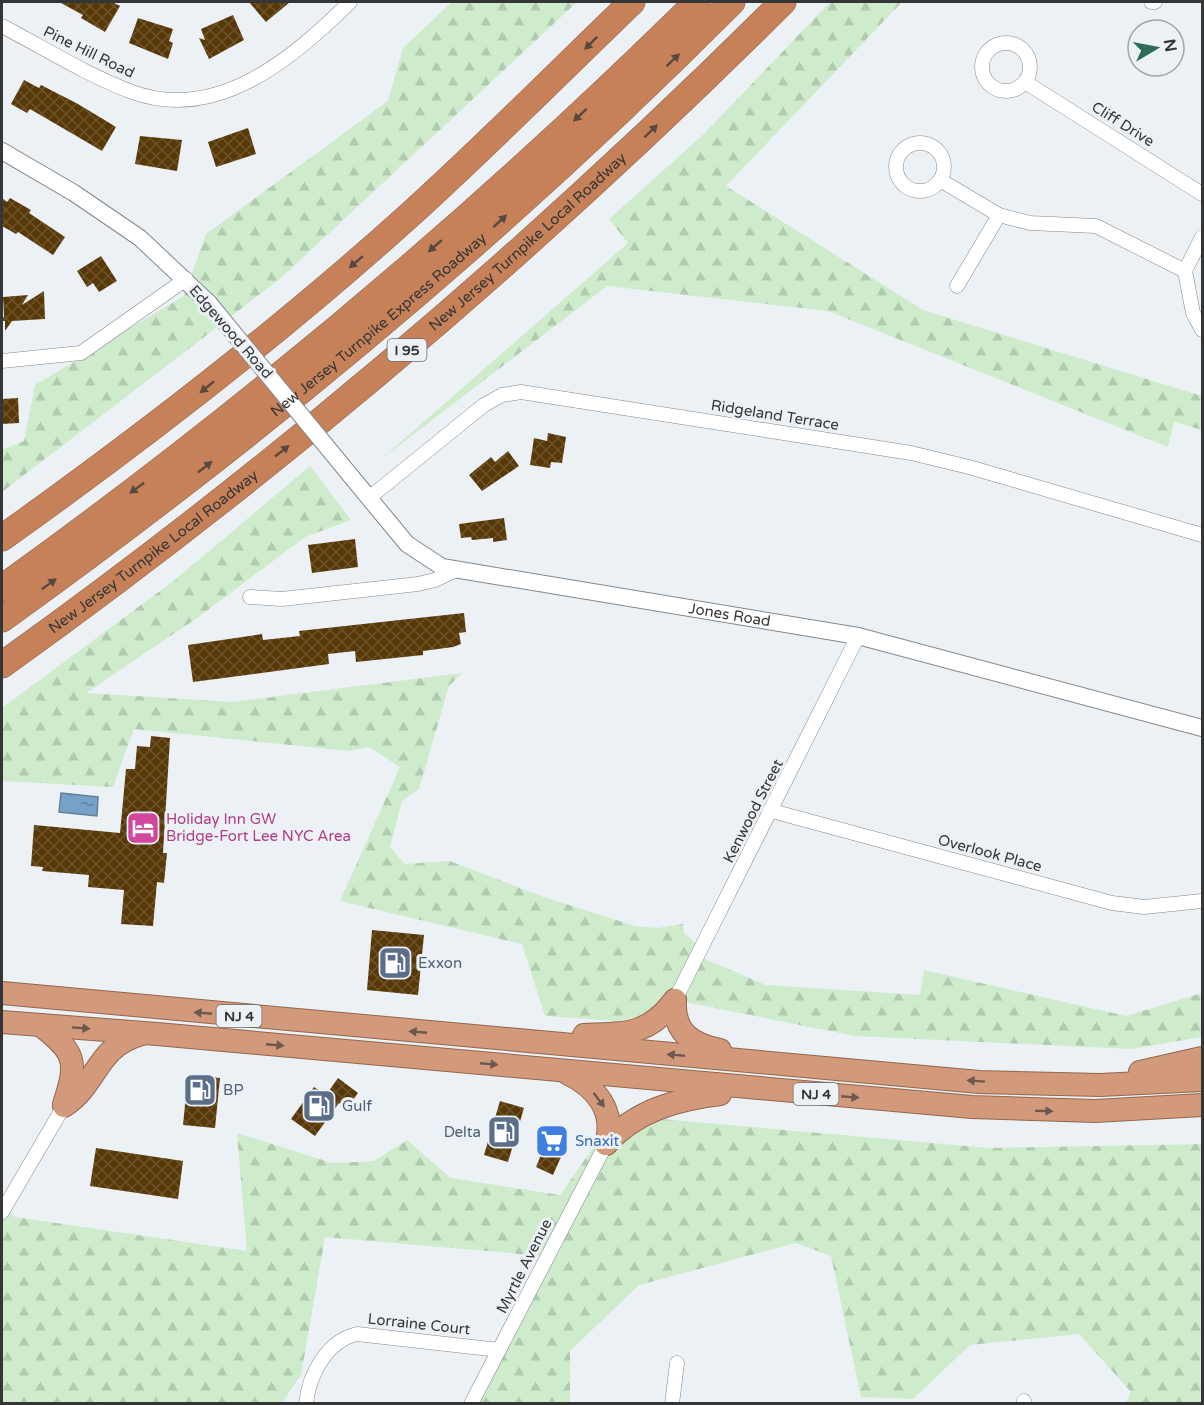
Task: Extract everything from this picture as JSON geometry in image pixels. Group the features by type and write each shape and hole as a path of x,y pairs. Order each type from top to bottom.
{"highway":[{"path":"2,538 170,416 310,302 488,142 632,2"},
{"name":"New Jersey Turnpike Express Roadway","path":"2,588 205,436 370,302 521,170 697,2"},
{"name":"New Jersey Turnpike Express Roadway","path":"2,619 222,454 393,315 579,149 732,2"},
{"name":"New Jersey Turnpike Local Roadway","path":"2,665 155,552 393,362 613,167 783,2"},
{"name":"NJ 4","path":"2,993 979,1082 1070,1085 1203,1080"},
{"path":"494,1039 637,1031 652,1025 675,1000"},
{"path":"675,1000 680,1029 697,1043 797,1066"},
{"name":"NJ 4","path":"2,1022 1023,1110 1125,1110 1203,1105"},
{"path":"40,1025 72,1057 74,1070 64,1106"},
{"path":"64,1106 79,1095 112,1048 145,1033"},
{"path":"1070,1085 1165,1068 1203,1058"},
{"path":"563,1071 589,1087 604,1105 609,1120 606,1144"},
{"path":"606,1144 632,1120 672,1103 733,1092 790,1091"}],"street":[{"name":"Pine Hill Road","path":"2,26 134,93 160,98 186,99 235,89 258,78 317,34 350,2"},
{"name":"Cliff Drive","path":"1025,82 1203,194"},
{"name":"Edgewood Road","path":"2,151 121,224 186,279 209,303 392,528 414,550 435,564 456,570"},
{"path":"940,180 999,215 1030,223 1096,226 1185,271"},
{"path":"957,286 999,215"},
{"path":"1203,237 1185,271 1192,313 1203,330"},
{"path":"2,361 81,353 186,279"},
{"name":"Ridgeland Terrace","path":"369,498 484,405 502,395 521,392 911,453 969,467 1203,535"},
{"path":"250,597 282,599 418,584 435,580 456,570"},
{"name":"Jones Road","path":"456,570 858,636 1203,728"},
{"name":"Kenwood Street","path":"675,1000 858,636"},
{"name":"Overlook Place","path":"772,811 1112,903 1158,907 1203,902"},
{"path":"2,1212 64,1106"},
{"name":"Myrtle Avenue","path":"471,1404 606,1144"},
{"name":"Lorraine Court","path":"306,1404 323,1358 334,1343 345,1337 357,1334 499,1350"},
{"path":"672,1404 677,1363"}],"green space":[{"path":"452,2 577,2 281,278 2,492 2,450 24,441 35,385 184,296 206,234 388,101 403,48"},
{"path":"830,2 902,2 726,186 923,310 1202,396 1202,430 1174,422 1168,447 828,311 607,286 380,460 628,243 609,219 705,133"},
{"path":"310,466 351,520 305,537 197,618 86,693 233,702 462,673 449,686 419,789 402,801 390,847 405,864 450,861 541,896 635,926 658,928 683,924 684,933 701,948 698,956 766,985 920,995 924,970 1126,1016 1202,993 1202,1037 1131,1049 855,1036 675,1000 635,1018 616,1021 545,1016 522,944 340,901 400,767 369,747 349,751 134,729 113,787 2,781 2,708 176,579"},
{"path":"616,1115 989,1148 1202,1144 1202,1403 1126,1403 1131,1392 1079,1334 970,1345 913,1399 861,1397 831,1256 796,1243 639,1285 570,1351 570,1403 471,1403 543,1256 325,1237 301,1375 282,1403 102,1404 97,1401 95,1404 2,1403 2,1212 5,1206 15,1217 247,1251 237,1133 332,1163 374,1161 407,1140 451,1178 560,1195"}],"water":[{"path":"61,793 98,797 97,816 59,812"}],"building":[{"path":"59,2 112,2 120,6 105,32 81,18 83,15"},
{"path":"249,2 290,2 266,22"},
{"path":"233,15 244,40 209,59 199,38 205,40 201,29"},
{"path":"138,18 173,29 169,41 173,43 168,59 129,43"},
{"path":"24,80 39,88 41,85 116,127 102,151 30,109 27,113 11,104"},
{"path":"248,128 256,154 216,167 208,142"},
{"path":"140,136 182,140 177,171 135,164"},
{"path":"2,198 7,202 10,198 31,210 29,213 65,237 53,255 18,232 16,234 2,226"},
{"path":"101,256 117,281 99,292 93,283 87,287 77,271"},
{"path":"44,291 45,319 12,321 5,331 5,321 2,321 3,297 28,295 22,305"},
{"path":"18,398 19,423 2,424 2,399"},
{"path":"548,433 566,437 562,463 551,462 550,468 530,465 534,438 547,441"},
{"path":"508,451 519,466 482,491 469,475 491,457 495,462"},
{"path":"504,518 507,540 493,542 493,538 472,540 471,537 461,538 459,524"},
{"path":"355,539 358,567 312,573 308,545"},
{"path":"464,613 466,632 459,633 461,644 423,651 423,655 356,662 355,651 328,654 329,664 193,682 188,645 262,634 263,640 300,636 299,631"},
{"name":"Holiday Inn GW Bridge-Fort Lee NYC Area","path":"151,736 170,738 163,853 167,853 164,883 157,882 153,926 121,924 124,890 88,887 89,875 42,871 43,867 31,866 34,825 120,833 126,769 135,769 137,746 150,747"},
{"name":"Exxon","path":"372,930 424,935 418,995 367,990"},
{"path":"188,1075 220,1078 215,1128 183,1125"},
{"name":"Gulf","path":"338,1078 358,1093 347,1109 339,1103 315,1136 291,1119 314,1087 326,1095"},
{"name":"Delta","path":"500,1101 524,1108 508,1162 484,1155"},
{"path":"550,1133 568,1141 553,1175 536,1167"},
{"path":"96,1148 183,1161 178,1199 90,1186"}],"place":[{"name":"Holiday Inn GW Bridge-Fort Lee NYC Area","path":"143,828"},
{"name":"Exxon","path":"395,963"},
{"name":"BP","path":"200,1090"},
{"name":"Gulf","path":"319,1106"},
{"name":"Delta","path":"504,1132"},
{"name":"Snaxit","path":"552,1141"}]}
